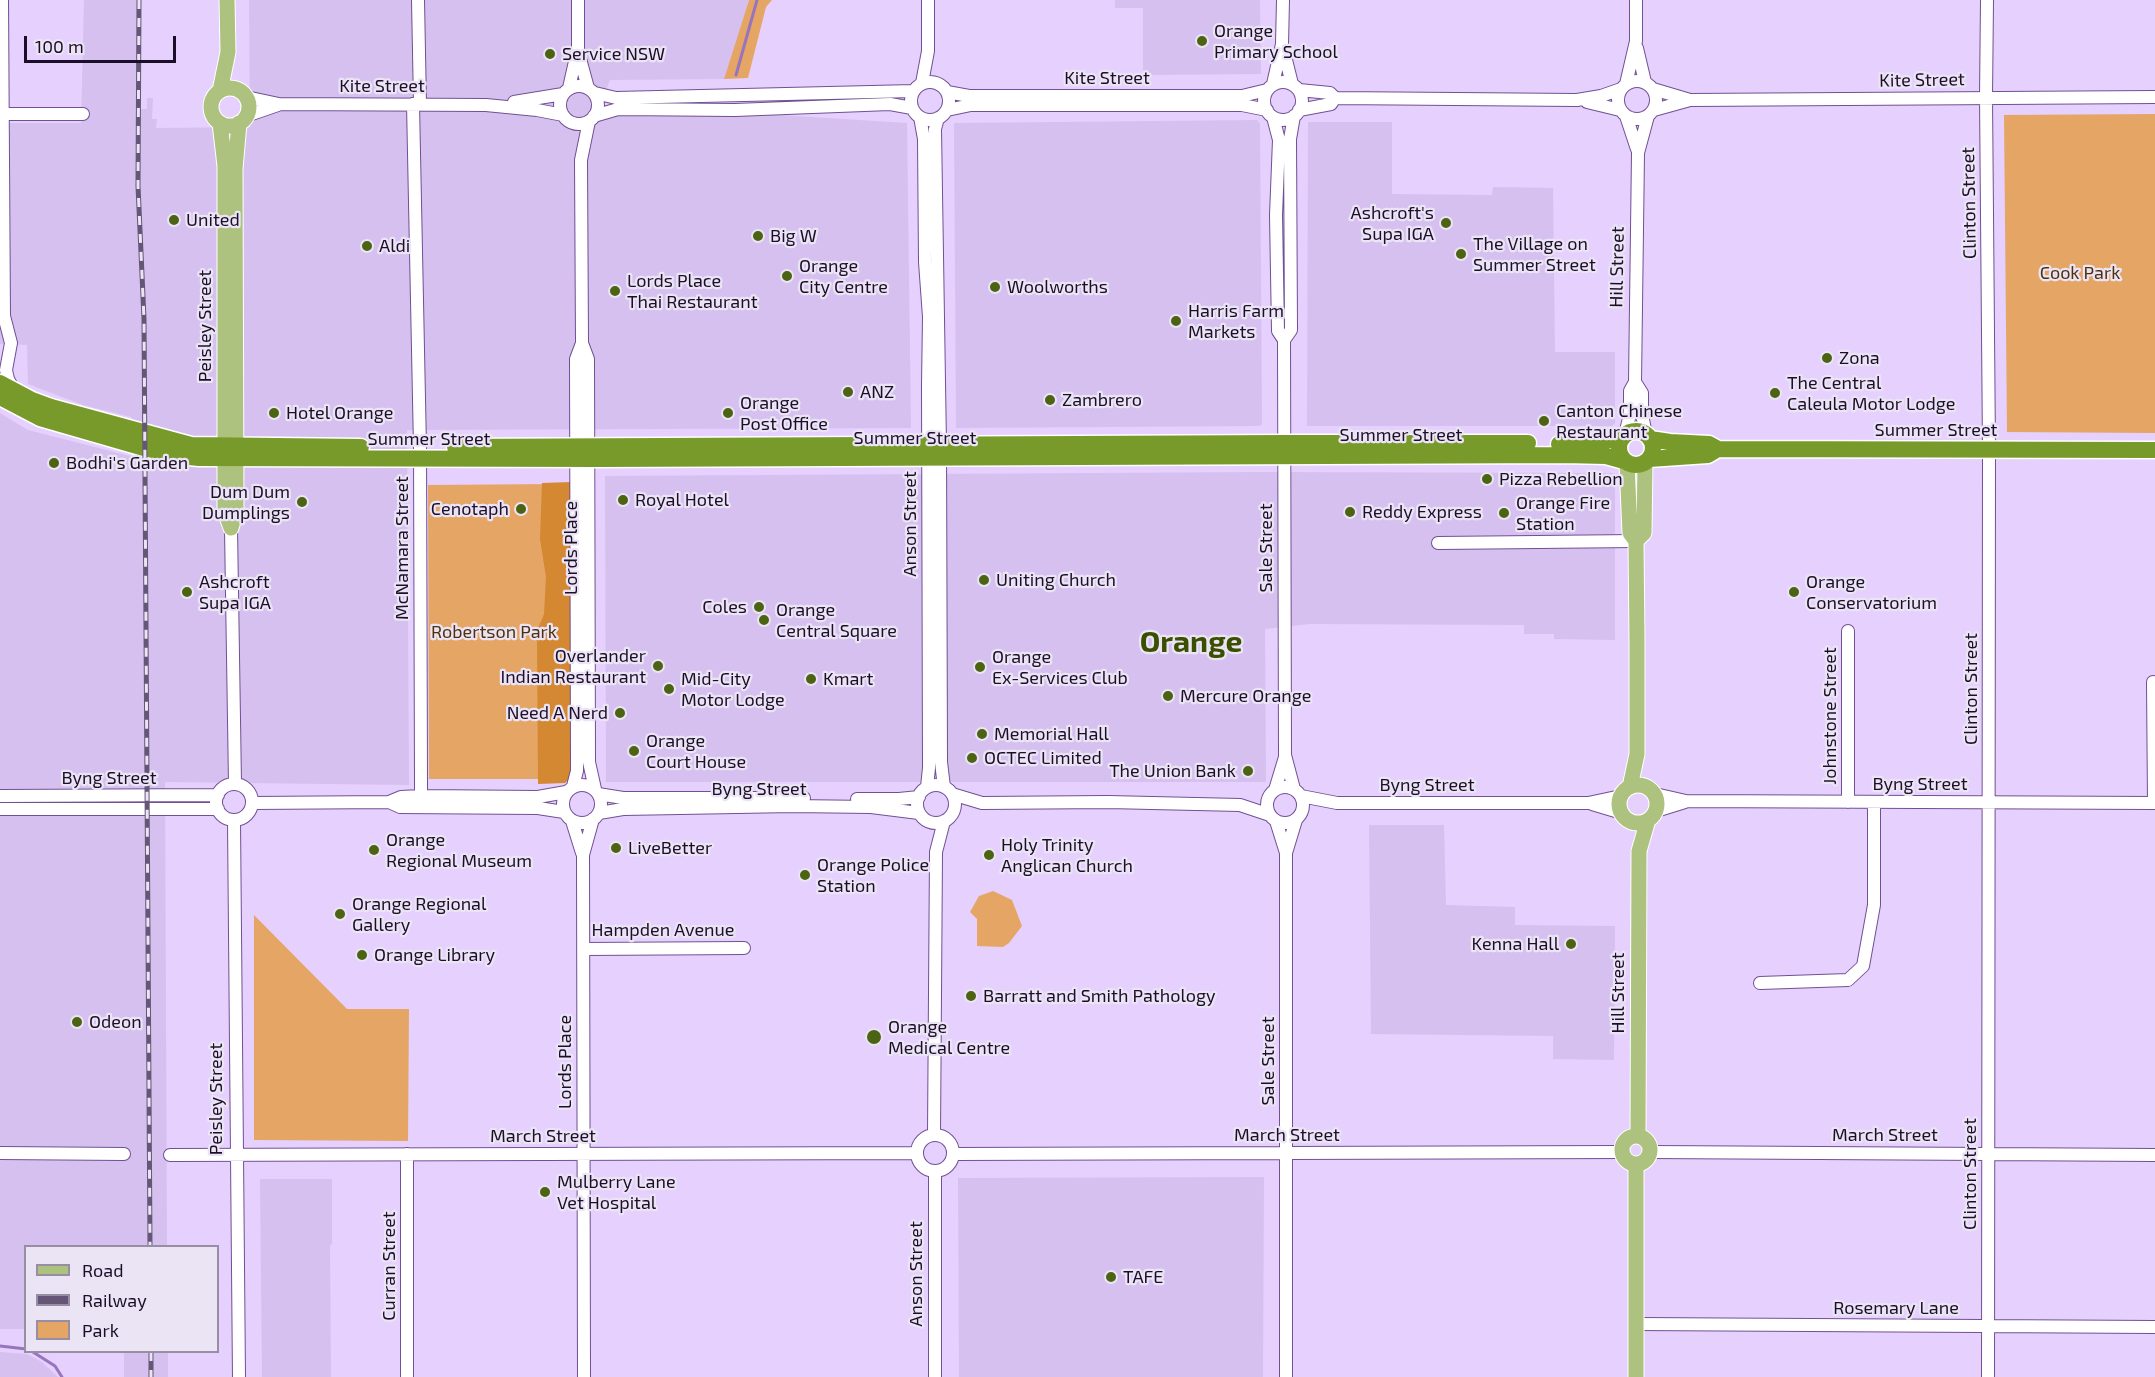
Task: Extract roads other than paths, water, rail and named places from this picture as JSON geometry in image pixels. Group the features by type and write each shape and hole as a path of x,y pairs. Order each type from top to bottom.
{"highway":[{"name":"Summer Street","path":"5,390 51,407 177,442 230,452 582,453 1284,449 1573,444 1608,442 1624,437"},
{"path":"1635,432 1648,437 1653,450 1647,461 1635,465 1626,462 1619,452 1624,437 1635,432"},
{"name":"Summer Street","path":"1648,437 1670,442 1708,444 1718,449 2155,450"},
{"name":"Summer Street","path":"1284,449 1585,455 1606,456 1626,462"},
{"name":"Summer Street","path":"1647,461 1708,455 1718,449"}],"main road":[{"path":"220,91 228,52 227,0"},
{"path":"228,52 242,94 249,106 243,120 230,126 220,123 212,113 211,107 215,95 226,89 242,94"},
{"name":"Peisley Street","path":"230,452 235,169 243,120"},
{"name":"Peisley Street","path":"220,123 224,145 230,452 236,511 231,528"},
{"path":"1636,541 1644,533 1647,461"},
{"path":"1626,462 1630,533 1636,541 1637,754 1620,808 1626,817 1642,822 1652,815 1657,799 1651,790 1637,754"},
{"path":"1625,791 1635,785 1651,790"},
{"name":"Hill Street","path":"1638,1136 1639,850 1652,815"},
{"name":"Hill Street","path":"1626,817 1639,850"},
{"path":"1633,1136 1638,1136 1647,1141 1651,1152 1646,1161 1636,1165 1626,1161 1622,1152 1624,1142 1633,1136"},
{"path":"1636,1165 1636,1377"}],"street":[{"path":"0,333 4,316 2,0"},
{"name":"McNamara Street","path":"418,0 421,796"},
{"path":"578,0 578,48 560,104 566,118 579,124 618,109 735,110 890,104 916,112 926,119 942,114 949,98 928,51"},
{"path":"916,112 911,102 918,87 928,51 928,0"},
{"path":"1283,0 1282,44 1264,100 1270,114 1284,119 1331,104 1335,98"},
{"path":"1623,113 1618,99 1636,41 1636,0"},
{"name":"Clinton Street","path":"1987,0 1988,1377"},
{"path":"1577,100 1637,119 1651,113 1657,99 1649,86 1636,41"},
{"path":"1282,44 1295,87 1302,100 1297,113"},
{"path":"578,48 598,105 592,118"},
{"path":"1270,87 1279,82 1330,93 1335,98 1577,100 1601,96 1632,81 1649,86"},
{"path":"566,91 582,86 616,98 918,87 928,82 943,88"},
{"name":"Kite Street","path":"1649,86 1690,100"},
{"name":"Kite Street","path":"943,88 969,96 1242,96 1270,87"},
{"name":"Kite Street","path":"486,105 537,100 566,91"},
{"name":"Kite Street","path":"242,94 279,104 486,105 537,110 566,118"},
{"name":"Kite Street","path":"1651,113 1690,100 2155,97"},
{"name":"Kite Street","path":"243,120 279,104"},
{"name":"Kite Street","path":"942,114 971,105 1242,105 1270,114"},
{"path":"2,106 83,114"},
{"name":"Anson Street","path":"916,112 924,139 941,762 948,790"},
{"name":"Sale Street","path":"1284,340 1291,330 1290,139 1297,113"},
{"name":"Hill Street","path":"1623,113 1638,153"},
{"name":"Hill Street","path":"1624,437 1630,414 1630,392 1635,382 1638,153 1651,113"},
{"name":"Anson Street","path":"923,792 929,768 934,451 935,129 942,114"},
{"name":"Sale Street","path":"1270,114 1279,140 1276,215 1278,331 1284,340 1285,755 1272,794"},
{"name":"Lords Place","path":"566,118 581,160"},
{"name":"Lords Place","path":"569,789 577,771 582,453 588,359 582,343 581,160 592,118"},
{"path":"4,316 11,343 6,370 10,385 5,390"},
{"name":"Hill Street","path":"1635,382 1642,393 1642,414 1648,437"},
{"name":"Lords Place","path":"582,453 589,762 597,792"},
{"name":"Peisley Street","path":"231,528 234,784"},
{"path":"1438,543 1636,541"},
{"name":"Johnstone Street","path":"1848,631 1848,802"},
{"path":"2153,682 2155,803"},
{"name":"Sale Street","path":"1285,755 1298,793"},
{"path":"252,803 389,802 401,797 421,796 538,797 584,784 597,792 601,800 596,816 583,823 538,808 400,807 389,802"},
{"path":"240,785 249,792 252,808 245,817 234,820 224,818 218,809 218,795 224,787 240,785"},
{"path":"936,852 923,817 917,808 923,792 933,785 982,803 1108,802 1240,806 1286,824 1299,816 1304,807 1298,793 1284,787 1240,806"},
{"path":"568,817 562,801 569,789"},
{"path":"934,1135 936,852 955,803 948,790"},
{"name":"Byng Street","path":"1651,790 1686,801 2155,803"},
{"name":"Byng Street","path":"1298,793 1337,803 1588,803 1625,791"},
{"name":"Byng Street","path":"597,792 623,798 899,799 923,792"},
{"path":"1272,794 1268,809 1273,818"},
{"name":"Byng Street","path":"0,796 218,795"},
{"path":"408,807 421,796"},
{"name":"Byng Street","path":"1652,815 1686,801"},
{"path":"1760,983 1848,980 1863,966 1874,905 1874,802"},
{"path":"923,817 938,822 982,803"},
{"name":"Byng Street","path":"1299,816 1337,803"},
{"name":"Byng Street","path":"1588,803 1626,817"},
{"name":"Byng Street","path":"596,816 623,808 793,806 871,807 923,817"},
{"name":"Byng Street","path":"0,809 218,809"},
{"name":"Lords Place","path":"584,1377 583,855 596,816"},
{"name":"Sale Street","path":"1286,1377 1286,853 1299,816"},
{"name":"Lords Place","path":"568,817 583,855"},
{"name":"Sale Street","path":"1273,818 1286,853"},
{"name":"Peisley Street","path":"234,820 239,1377"},
{"name":"Hampden Avenue","path":"583,949 744,948"},
{"path":"940,1135 950,1142 953,1154 950,1164 934,1172 920,1164 916,1153 919,1143 929,1136 940,1135"},
{"name":"March Street","path":"953,1154 1622,1152"},
{"name":"March Street","path":"1651,1152 2155,1155"},
{"path":"0,1153 123,1154"},
{"name":"March Street","path":"170,1155 916,1153"},
{"name":"Curran Street","path":"407,1154 407,1377"},
{"name":"Anson Street","path":"934,1172 935,1377"},
{"name":"Rosemary Lane","path":"1637,1324 2155,1327"}],"waterway":[{"path":"736,75 757,0"},
{"path":"0,1346 24,1349"},
{"path":"35,1353 55,1366 62,1377"}],"railway":[{"path":"139,0 138,186 144,319 150,1245"},
{"path":"151,1353 151,1377"}],"place":[{"name":"Orange Primary School","path":"1202,41"},
{"name":"Service NSW","path":"550,54"},
{"name":"United","path":"174,220"},
{"name":"Ashcroft's Supa IGA","path":"1446,223"},
{"name":"Big W","path":"758,236"},
{"name":"Aldi","path":"367,246"},
{"name":"The Village on Summer Street","path":"1461,254"},
{"name":"Orange City Centre","path":"787,276"},
{"name":"Woolworths","path":"995,287"},
{"name":"Lords Place Thai Restaurant","path":"615,291"},
{"name":"Harris Farm Markets","path":"1176,321"},
{"name":"Zona","path":"1827,358"},
{"name":"ANZ","path":"848,392"},
{"name":"The Central Caleula Motor Lodge","path":"1775,393"},
{"name":"Zambrero","path":"1050,400"},
{"name":"Hotel Orange","path":"274,413"},
{"name":"Orange Post Office","path":"728,413"},
{"name":"Canton Chinese Restaurant","path":"1544,421"},
{"name":"Bodhi's Garden","path":"54,463"},
{"name":"Pizza Rebellion","path":"1487,479"},
{"name":"Royal Hotel","path":"623,500"},
{"name":"Dum Dum Dumplings","path":"302,502"},
{"name":"Cenotaph","path":"521,509"},
{"name":"Reddy Express","path":"1350,512"},
{"name":"Orange Fire Station","path":"1504,513"},
{"name":"Uniting Church","path":"984,580"},
{"name":"Ashcroft Supa IGA","path":"187,592"},
{"name":"Orange Conservatorium","path":"1794,592"},
{"name":"Coles","path":"759,607"},
{"name":"Orange Central Square","path":"764,620"},
{"name":"Overlander Indian Restaurant","path":"658,666"},
{"name":"Orange Ex-Services Club","path":"980,667"},
{"name":"Kmart","path":"811,679"},
{"name":"Mid-City Motor Lodge","path":"669,689"},
{"name":"Mercure Orange","path":"1168,696"},
{"name":"Need A Nerd","path":"620,713"},
{"name":"Memorial Hall","path":"982,734"},
{"name":"Orange Court House","path":"634,751"},
{"name":"OCTEC Limited","path":"972,758"},
{"name":"The Union Bank","path":"1248,771"},
{"name":"LiveBetter","path":"616,848"},
{"name":"Orange Regional Museum","path":"374,850"},
{"name":"Holy Trinity Anglican Church","path":"989,855"},
{"name":"Orange Police Station","path":"805,875"},
{"name":"Orange Regional Gallery","path":"340,914"},
{"name":"Kenna Hall","path":"1571,944"},
{"name":"Orange Library","path":"362,955"},
{"name":"Barratt and Smith Pathology","path":"971,996"},
{"name":"Odeon","path":"77,1022"},
{"name":"Orange Medical Centre","path":"874,1037"},
{"name":"Mulberry Lane Vet Hospital","path":"545,1192"},
{"name":"TAFE","path":"1111,1277"}],"district":[{"name":"Orange","path":"1191,642"}],"park label":[{"name":"Cook Park","path":"2080,273"},
{"name":"Robertson Park","path":"494,632"}]}
